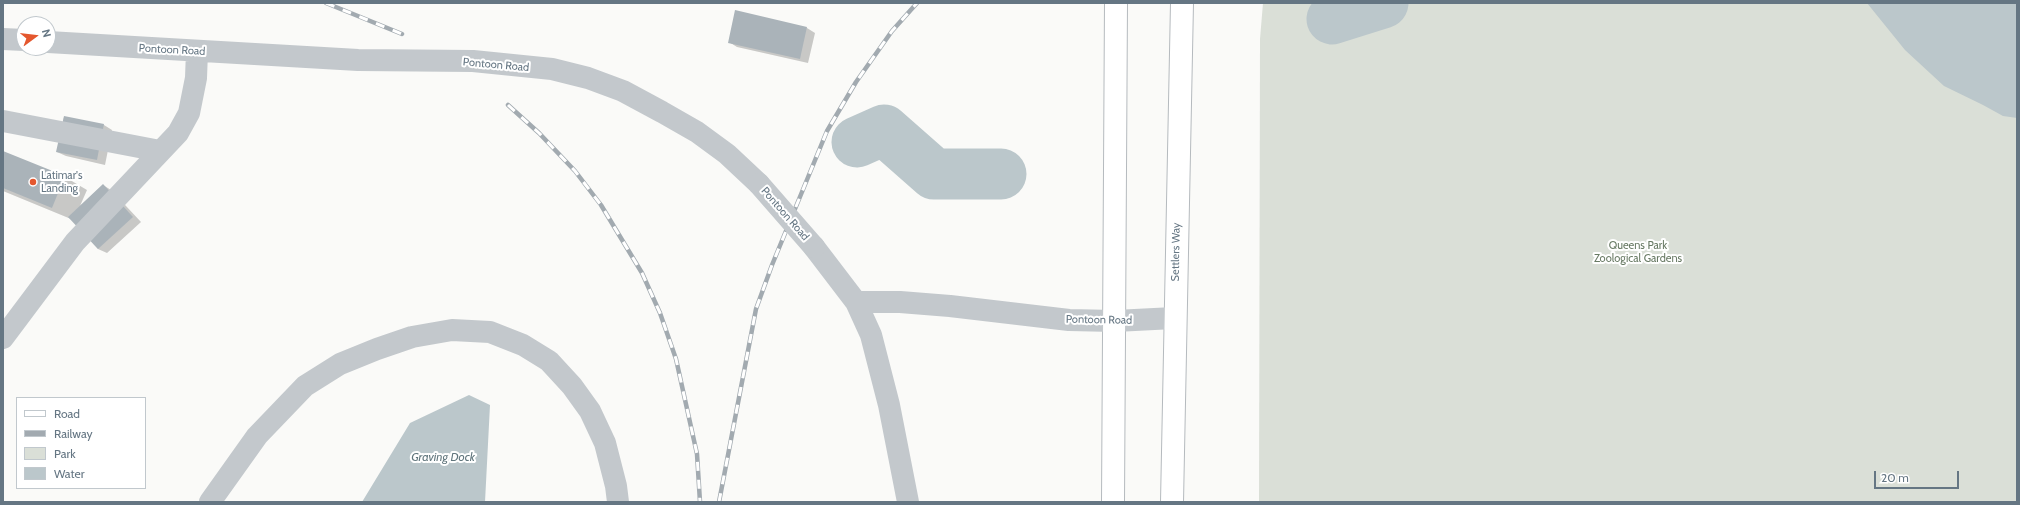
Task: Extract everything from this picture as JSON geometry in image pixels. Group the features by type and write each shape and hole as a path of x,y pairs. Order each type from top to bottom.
{"main road":[{"path":"1113,502 1116,3"},
{"name":"Settlers Way","path":"1172,502 1174,318 1182,13"}],"street":[{"path":"3,39 16,40"},
{"name":"Pontoon Road","path":"56,42 358,60 473,61 559,71 588,78 623,91 662,112 697,132 727,154 759,184 814,247 856,302 871,335 889,404 908,502"},
{"path":"3,338 75,242 178,132 190,113 196,78 197,51"},
{"path":"3,121 160,151"},
{"name":"Pontoon Road","path":"856,302 900,302 1069,320 1115,321 1174,318"},
{"path":"210,502 257,436 304,386 340,364 377,349 412,337 452,330 490,332 524,345 549,361 572,386 590,411 606,443 616,486 618,502"}],"green space":[{"name":"Queens Park Zoological Gardens","path":"1263,3 2017,3 2017,502 1259,502 1260,39"}],"water":[{"path":"1867,3 2017,3 2017,118 2003,116 1944,86 1905,50"},
{"name":"Graving Dock","path":"469,395 490,405 485,502 362,502 410,423"}],"building":[{"path":"735,10 807,27 800,59 728,43"},
{"path":"64,116 104,124 97,160 56,152"},
{"name":"Latimar's Landing","path":"3,151 65,176 52,208 3,188"},
{"path":"103,184 133,217 98,249 68,217"}],"waterway":[{"path":"1332,19 1383,3"},
{"path":"857,142 884,130 934,174 1001,174"}],"railway":[{"path":"326,3 402,34"},
{"path":"719,502 756,309 772,265 827,131 856,82 892,31 917,3"},
{"path":"508,105 539,133 575,171 601,205 642,273 660,313 676,359 697,454 700,502"}],"place":[{"name":"Latimar's Landing","path":"33,182"}]}
